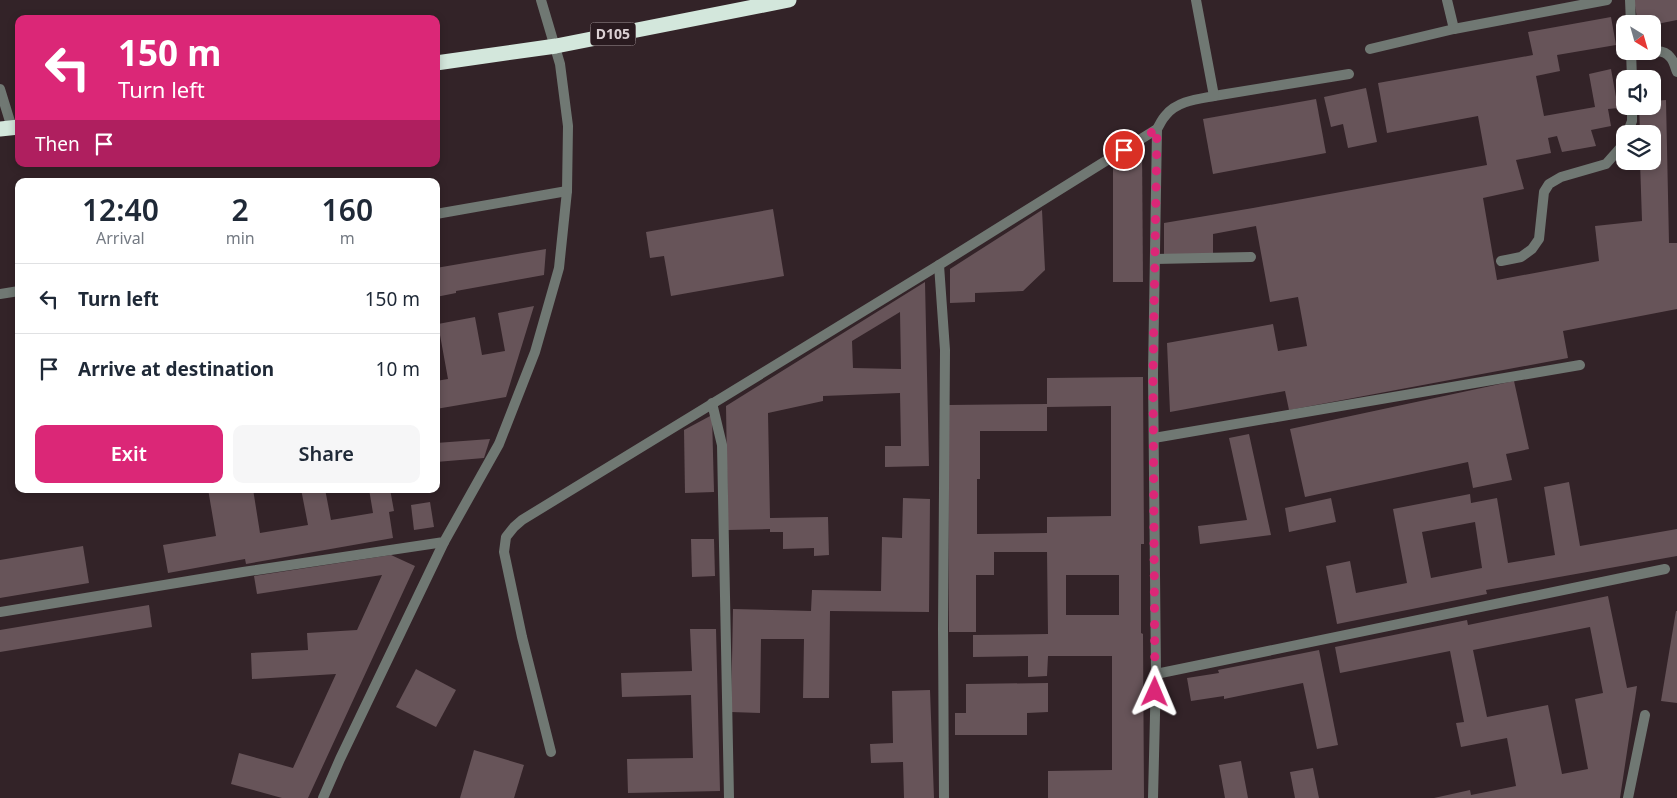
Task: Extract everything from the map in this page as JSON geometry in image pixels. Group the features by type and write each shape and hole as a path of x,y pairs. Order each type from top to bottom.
{"highway":[{"name":"D105","path":"440,62 556,46 789,0"}],"street":[{"path":"323,798 444,542 499,444 535,352 559,268 567,191 568,126 560,64 541,0"},
{"path":"1196,0 1214,96"},
{"path":"1447,0 1454,29"},
{"path":"1370,49 1454,29 1607,0"},
{"path":"1630,0 1631,15"},
{"path":"1661,51 1666,52 1671,57 1677,72"},
{"path":"552,752 522,637 504,552 506,537 522,520 939,265 1157,129 1166,114 1174,108 1186,102 1214,96 1349,74"},
{"path":"0,89 10,128"},
{"path":"1153,798 1156,674 1153,374 1157,129"},
{"path":"1501,261 1520,257 1532,249 1539,239 1542,202 1544,192 1549,184 1561,177 1606,164 1616,153"},
{"path":"440,213 567,191"},
{"path":"1155,259 1251,257"},
{"path":"939,265 945,350 944,798"},
{"path":"0,294 15,292"},
{"path":"1154,438 1580,365"},
{"path":"712,403 722,445 729,798"},
{"path":"0,612 243,572 444,542"},
{"path":"1156,674 1665,569"},
{"path":"1628,798 1645,715"}],"building":[{"path":"1634,0 1677,0 1677,20 1661,23 1661,15 1636,15"},
{"path":"1611,17 1616,45 1557,55 1560,71 1536,76 1544,116 1595,107 1589,74 1611,69 1616,108 1608,109 1611,126 1591,130 1596,146 1562,152 1557,136 1548,138 1551,153 1516,160 1524,189 1483,198 1497,280 1599,261 1595,226 1642,221 1640,170 1661,170 1661,125 1640,125 1639,115 1661,115 1661,100 1666,100 1669,243 1677,243 1677,309 1563,331 1568,358 1289,410 1285,391 1170,412 1167,343 1273,324 1278,351 1307,346 1298,297 1270,302 1256,226 1213,234 1213,256 1164,256 1164,223 1487,165 1478,116 1387,133 1378,83 1533,55 1528,32"},
{"path":"1366,88 1377,142 1348,148 1343,124 1331,127 1324,97"},
{"path":"1316,99 1326,153 1213,174 1203,119"},
{"path":"1142,147 1143,282 1113,282 1113,163"},
{"path":"773,209 784,276 671,296 664,256 650,258 646,232"},
{"path":"1042,210 1045,270 1023,291 975,293 975,302 950,303 950,269"},
{"path":"546,249 544,275 456,291 456,293 440,296 440,267"},
{"path":"925,282 929,466 885,467 885,446 901,446 900,393 823,396 823,401 768,413 770,518 828,517 829,555 814,556 814,548 783,549 783,532 770,532 770,529 728,530 726,406","holes":["900,312 901,369 853,368 852,341"]},
{"path":"534,306 506,397 440,408 440,380 448,379 440,335 440,324 475,317 482,355 505,351 498,313"},
{"path":"1143,377 1144,544 1141,544 1141,633 1143,634 1144,798 1048,798 1048,771 1112,770 1112,656 1048,656 1047,676 1028,677 1028,656 973,657 973,635 1048,634 1047,552 994,552 994,575 976,575 976,632 949,632 948,405 1047,404 1047,378","holes":["1111,406 1111,516 1047,517 1047,533 977,534 977,479 980,479 980,431 1047,431 1047,407","1066,575 1119,575 1119,615 1066,615"]},
{"path":"1514,381 1529,449 1506,454 1512,480 1473,488 1468,462 1305,497 1290,429"},
{"path":"712,415 714,492 685,493 684,430"},
{"path":"1249,434 1271,535 1200,544 1198,526 1247,520 1229,438"},
{"path":"490,439 484,458 440,462 440,443"},
{"path":"1569,482 1580,546 1677,529 1677,556 1486,590 1487,594 1337,624 1326,566 1350,561 1356,593 1407,583 1393,509 1470,494 1471,503 1497,498 1508,563 1555,555 1544,487","holes":["1475,522 1482,568 1431,578 1422,532"]},
{"path":"209,493 254,493 260,533 308,525 302,493 326,493 331,520 373,513 370,493 391,493 394,511 389,512 393,538 246,564 245,559 168,573 163,545 216,536"},
{"path":"903,498 930,499 929,612 830,611 829,698 803,698 804,639 761,639 760,713 731,712 733,609 811,611 812,590 881,591 882,537 902,538"},
{"path":"1331,498 1336,522 1289,532 1285,508"},
{"path":"430,502 434,527 414,530 411,505"},
{"path":"691,539 714,539 715,576 692,577"},
{"path":"83,546 89,583 0,598 0,560"},
{"path":"391,555 415,566 308,798 282,798 231,784 239,753 293,768 336,674 252,679 251,653 308,650 307,633 357,630 382,575 257,594 254,576"},
{"path":"1608,596 1627,688 1637,686 1620,798 1434,798 1470,790 1471,795 1516,786 1507,738 1461,747 1456,723 1464,722 1450,651 1340,673 1335,647 1467,620 1468,625","holes":["1590,627 1603,693 1575,699 1588,769 1562,774 1548,705 1487,717 1473,650"]},
{"path":"149,605 152,627 0,652 0,630"},
{"path":"1677,611 1677,703 1661,701"},
{"path":"690,629 716,629 720,791 628,793 627,759 693,758 691,695 622,697 621,673 692,671"},
{"path":"1319,650 1338,745 1317,749 1303,683 1224,699 1224,696 1191,701 1187,678 1219,673 1218,670"},
{"path":"416,669 456,690 436,727 396,707"},
{"path":"1048,683 1048,712 1027,713 1027,735 955,735 955,713 966,713 966,684"},
{"path":"930,690 934,798 904,798 903,762 871,763 870,744 893,743 892,691"},
{"path":"474,750 524,765 514,798 460,798"},
{"path":"1241,761 1248,798 1225,798 1219,765"},
{"path":"1313,768 1319,798 1295,798 1290,772"}],"route":[{"path":"1124,150 1157,129 1153,374 1155,692"}]}
